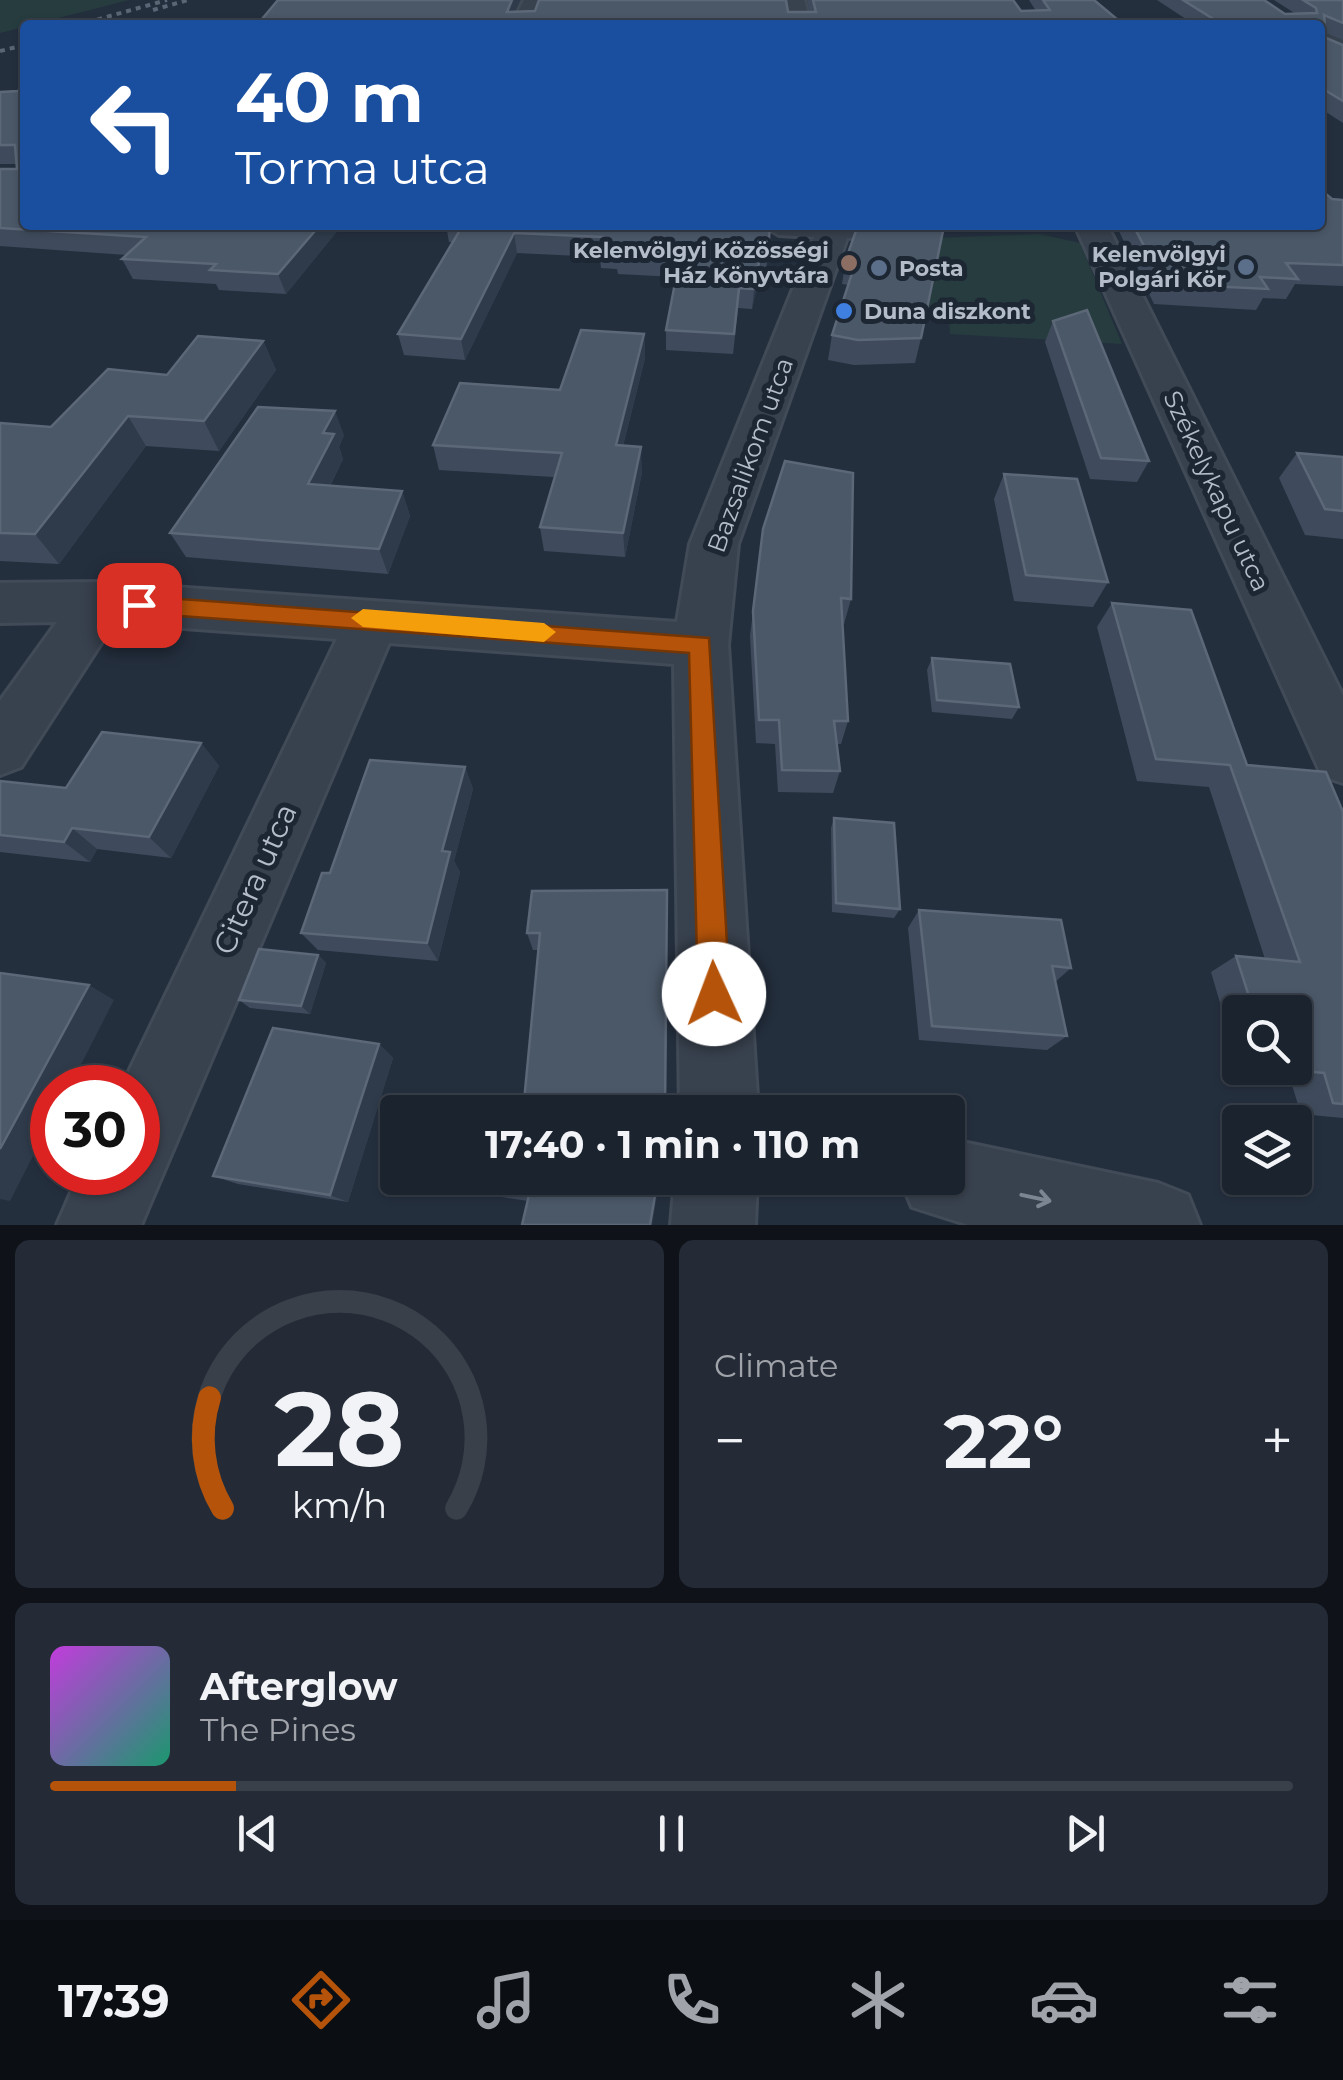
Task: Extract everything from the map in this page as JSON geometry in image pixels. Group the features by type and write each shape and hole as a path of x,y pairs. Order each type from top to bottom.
{"street":[{"name":"Bazsalikom utca","path":"718,1095 701,645 714,544 834,230"},
{"name":"Székelykapu utca","path":"1093,230 1343,758"},
{"path":"0,602 100,602 701,645"},
{"path":"0,749 100,602"},
{"name":"Citera utca","path":"160,1090 373,619"},
{"path":"965,1183 1158,1225"},
{"path":"99,1225 112,1195"},
{"path":"713,1225 715,1195"}],"green space":[{"path":"0,0 129,0 51,20 20,20 20,28 0,33"},
{"path":"1040,234 1080,243 1122,344 950,334 949,318 924,316 913,266 940,265 933,238"}],"building":[{"path":"278,0 512,0 507,12 535,11 539,0 786,0 788,12 816,12 813,0 1013,0 1021,11 1050,10 1043,0 1094,0 1118,20 261,20"},
{"path":"1183,0 1264,0 1285,14 1317,13 1303,0 1343,0 1343,23 1324,15 1324,20 1215,20"},
{"path":"1325,26 1326,38 1343,45 1343,101 1325,90"},
{"path":"18,91 20,229 0,228 0,169 17,169 15,145 0,145 0,92"},
{"path":"1325,193 1343,200 1343,265 1286,263 1298,279 1260,277 1268,289 1164,284 1136,230 1325,230"},
{"path":"32,230 316,230 278,274 210,270 216,264 122,259 146,237"},
{"path":"460,230 770,230 768,253 761,252 754,289 739,288 734,334 666,330 680,257 617,254 617,249 600,248 603,237 514,233 461,339 398,334"},
{"path":"856,230 943,230 921,338 858,340 832,335 856,261 846,259"},
{"path":"1087,310 1149,461 1101,458 1053,321"},
{"path":"581,330 644,334 616,445 641,447 623,533 540,527 562,453 433,445 460,383 560,390"},
{"path":"198,336 263,341 204,421 128,416 35,534 0,533 0,423 51,427 108,369 167,375"},
{"path":"258,407 335,411 323,433 334,434 308,484 402,491 379,549 170,533"},
{"path":"1297,453 1343,457 1343,511 1325,509"},
{"path":"785,461 853,473 851,599 841,598 848,721 834,721 840,771 782,770 779,720 759,720 753,611 763,529"},
{"path":"1004,474 1077,479 1108,582 1026,575"},
{"path":"1112,603 1191,610 1247,765 1326,772 1343,812 1343,1104 1333,1103 1324,1073 1312,1072 1312,995 1249,995 1236,956 1300,962 1230,765 1156,759"},
{"path":"932,658 1010,664 1019,707 937,700"},
{"path":"102,732 201,743 149,837 72,828 64,842 0,835 0,781 66,788"},
{"path":"370,760 465,767 442,851 450,852 427,943 301,933 322,873 330,873"},
{"path":"834,818 894,823 900,909 836,903"},
{"path":"667,890 665,1095 525,1095 540,933 527,933 532,891"},
{"path":"919,910 1061,920 1071,968 1052,966 1067,1036 932,1026"},
{"path":"259,949 318,955 301,1006 239,1000"},
{"path":"0,973 89,985 46,1065 30,1065 30,1094 0,1149"},
{"path":"273,1028 379,1044 330,1195 213,1176"},
{"path":"529,1195 655,1195 650,1225 522,1225"}],"railway":[{"path":"96,20 167,0"},
{"path":"153,10 188,0"},
{"path":"0,51 20,46"}],"slow traffic":[{"path":"363,618 544,632"}],"place":[{"name":"Kelenvölgyi Közösségi Ház Könyvtára","path":"849,263"},
{"name":"Kelenvölgyi Polgári Kör","path":"1246,267"},
{"name":"Posta","path":"879,268"},
{"name":"Duna diszkont","path":"844,311"}],"route":[{"path":"139,605 701,645 714,994"}]}
